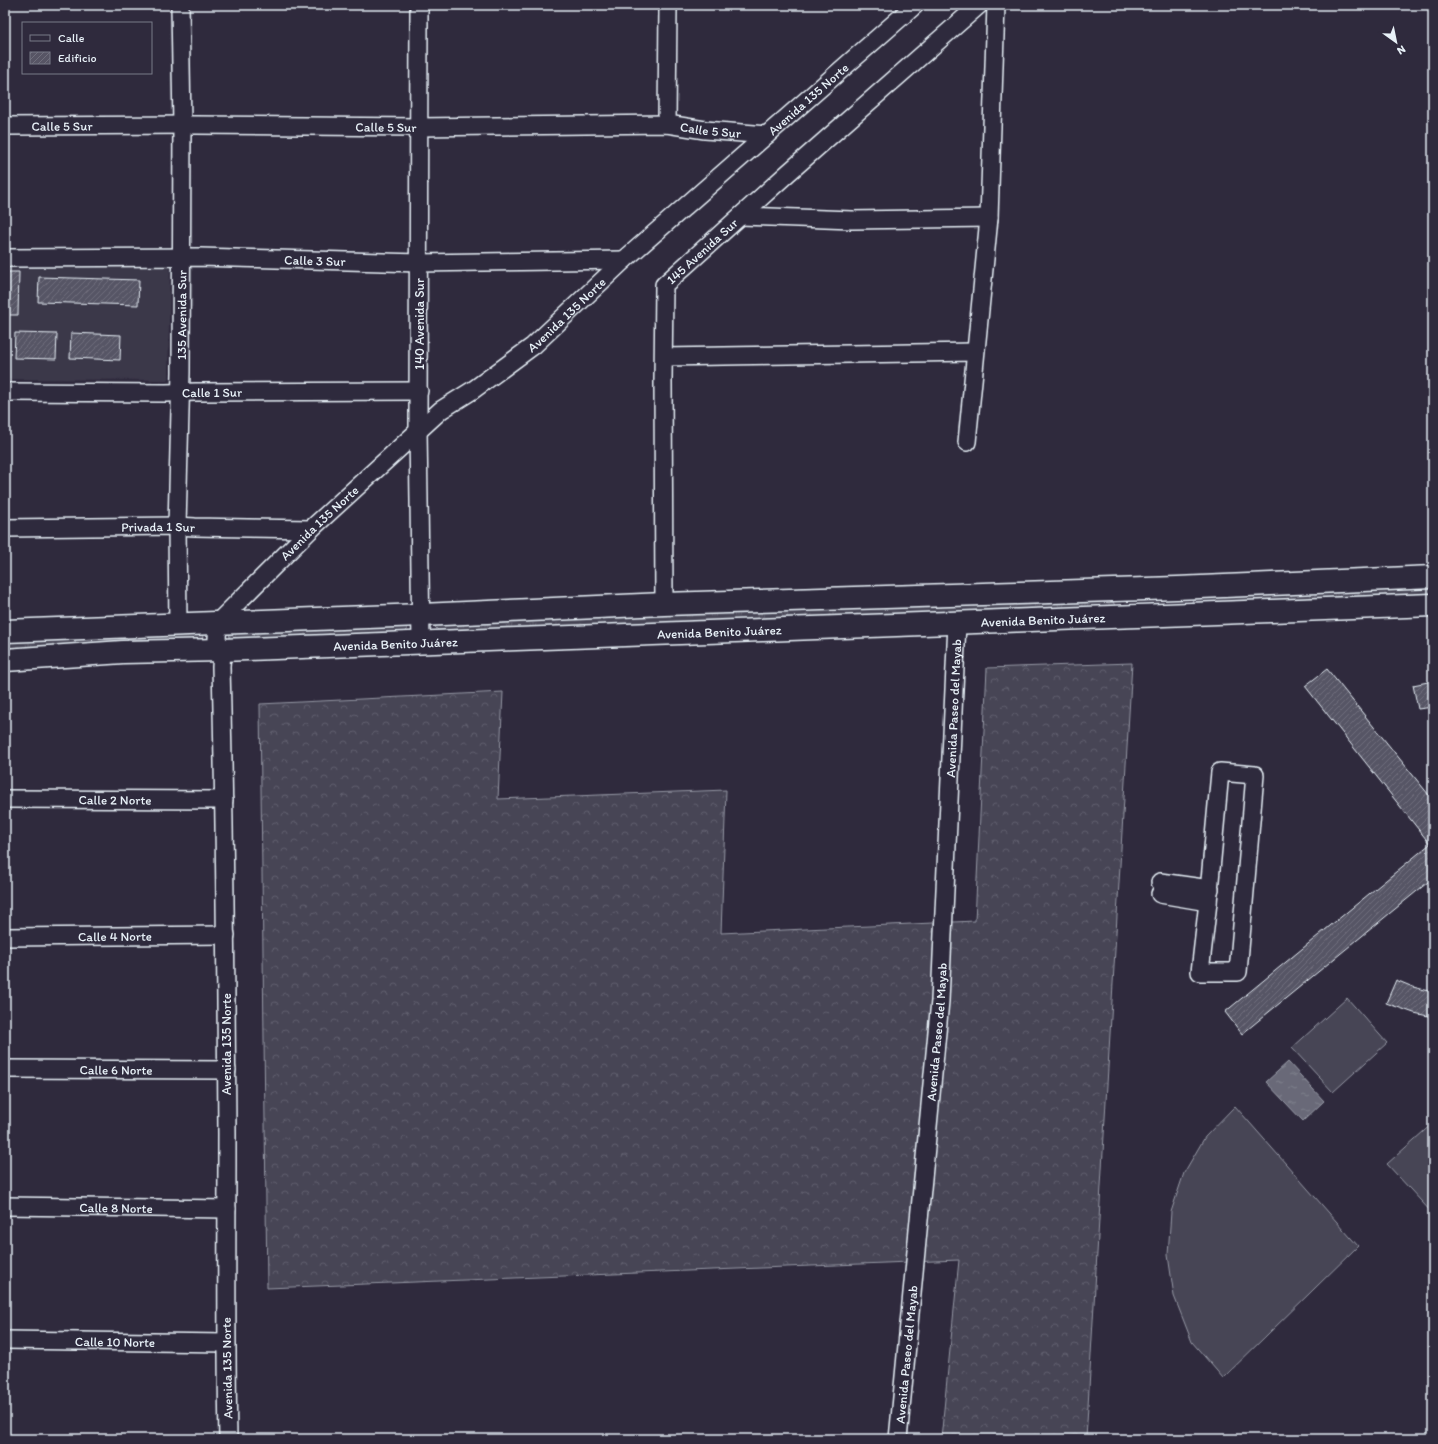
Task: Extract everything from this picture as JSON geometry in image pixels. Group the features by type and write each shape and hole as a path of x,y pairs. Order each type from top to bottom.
{"main road":[{"name":"Avenida Benito Juárez","path":"5,631 664,604 1177,588 1433,577"},
{"name":"Avenida Benito Juárez","path":"5,660 123,652 222,650 1433,605"}],"street":[{"name":"135 Avenida Sur","path":"178,625 177,526 182,257 180,5"},
{"name":"140 Avenida Sur","path":"419,5 418,430 421,642"},
{"path":"668,5 668,124"},
{"name":"Avenida 135 Norte","path":"228,1439 226,1343 226,935 220,667 222,650 218,639 218,622 312,529 418,430 441,410 473,390 533,346 624,260 915,5"},
{"name":"145 Avenida Sur","path":"664,604 664,285 788,173 979,5"},
{"path":"967,442 989,218 996,5"},
{"name":"Calle 5 Sur","path":"5,126 182,125 419,127 668,124 705,130 767,134"},
{"path":"741,216 852,220 989,218"},
{"name":"Calle 3 Sur","path":"5,258 182,257 419,263 624,260"},
{"path":"664,357 975,352"},
{"name":"Calle 1 Sur","path":"5,392 166,393 419,391"},
{"name":"Privada 1 Sur","path":"5,528 177,526 312,529"},
{"name":"Avenida Paseo del Mayab","path":"898,1439 940,1001 957,623"},
{"path":"1220,772 1255,775 1238,972 1200,972 1209,896 1220,772"},
{"name":"Calle 2 Norte","path":"5,800 224,800"},
{"path":"1160,888 1209,896"},
{"name":"Calle 4 Norte","path":"5,937 226,935"},
{"name":"Calle 6 Norte","path":"5,1069 227,1070"},
{"name":"Calle 8 Norte","path":"5,1206 227,1209"},
{"name":"Calle 10 Norte","path":"5,1340 226,1343"}],"shaded area":[{"path":"169,5 192,5 192,116 207,116 207,132 192,133 193,248 209,248 209,268 193,268 193,307 172,307 171,266 159,266 159,250 172,249"},
{"path":"5,266 170,268 168,380 5,379"}],"green space":[{"path":"1433,588 1433,596 1195,604 1192,602 1195,595"},
{"path":"1110,598 1115,605 1109,608 771,621 438,630 435,627 436,623"},
{"path":"407,626 407,630 404,635 230,639 229,632"},
{"path":"200,630 203,635 202,642 5,653 5,639"},
{"path":"1132,663 1086,1439 941,1439 959,1260 267,1288 260,704 503,692 498,799 726,790 721,933 975,921 987,668"},
{"path":"1347,998 1387,1043 1333,1092 1292,1048"},
{"path":"1235,1106 1358,1246 1223,1378 1192,1342 1174,1296 1168,1255 1171,1212 1184,1173 1205,1137"},
{"path":"1433,1123 1433,1214 1387,1164"}],"water":[{"path":"1288,1062 1324,1101 1303,1121 1266,1082"}],"building":[{"path":"5,272 19,272 18,315 5,315"},
{"path":"39,277 139,280 138,305 38,302"},
{"path":"15,333 57,334 56,359 14,358"},
{"path":"71,333 121,335 120,360 70,358"},
{"path":"1327,669 1433,800 1433,878 1242,1034 1225,1012 1430,844 1305,686"},
{"path":"1433,681 1433,707 1418,709 1413,685"},
{"path":"1396,980 1413,987 1433,992 1433,1017 1414,1013 1386,1003"}]}
